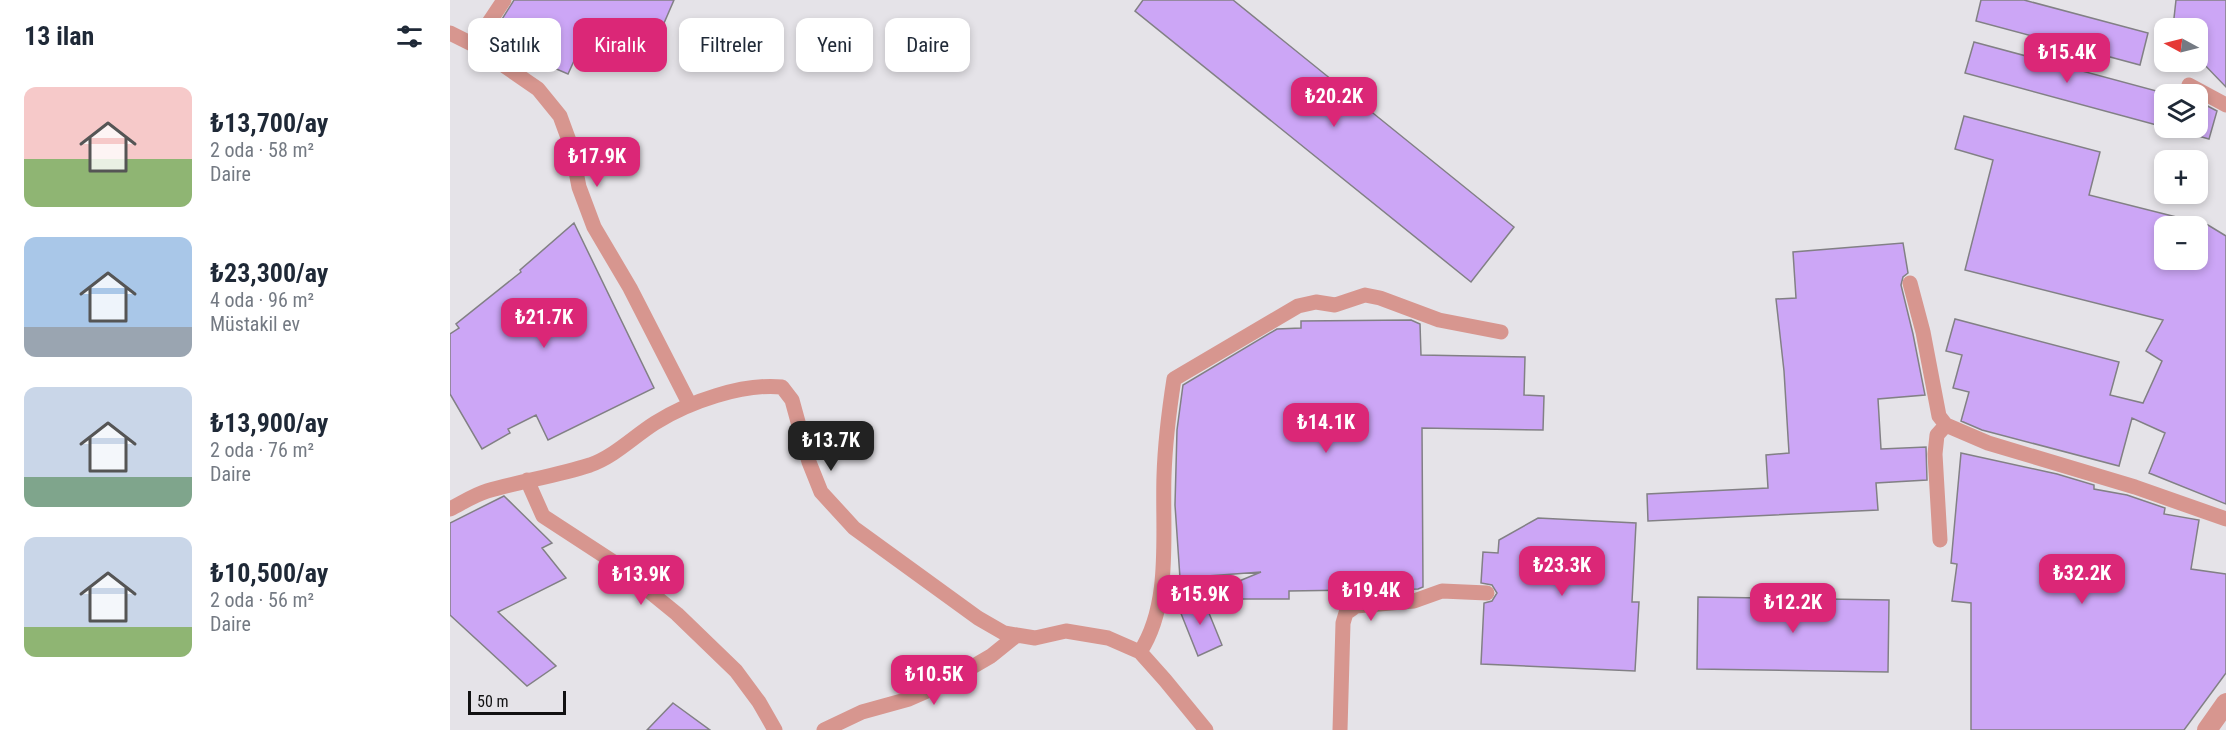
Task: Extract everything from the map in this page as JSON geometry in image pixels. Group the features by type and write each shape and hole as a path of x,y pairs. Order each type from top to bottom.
{"street":[{"path":"492,18 504,0"},
{"path":"450,33 468,42"},
{"path":"513,72 538,89 560,116 571,147 579,187 594,227 630,288 690,405"},
{"path":"2208,95 2226,105"},
{"path":"1910,283 1923,332 1939,416 1946,425 1988,443 2135,486 2226,519"},
{"path":"1140,652 1150,637 1158,603 1164,557 1166,447 1174,379 1298,306 1316,302 1335,305 1365,295 1380,298 1439,320 1501,332"},
{"path":"450,509 484,492 591,464 631,442 655,423 690,405 737,391 769,386 782,387 792,400 809,462 821,492 854,528 978,618 1004,633 1035,638 1066,631 1108,638 1140,652 1206,730"},
{"path":"1940,540 1935,454 1937,435 1946,425"},
{"path":"527,480 543,516 612,561 677,614 736,672 759,702 775,730"},
{"path":"1340,730 1343,623 1346,613 1356,606 1414,602 1442,591 1487,592"},
{"path":"824,730 862,712 909,699 941,685 991,656 1017,635"},
{"path":"2207,730 2226,703"}],"building":[{"path":"514,0 674,0 666,18 573,18 573,63 568,74 561,71 561,18 503,18"},
{"path":"1143,0 1233,0 1514,227 1471,282 1135,11"},
{"path":"1981,0 2024,0 2148,33 2140,65 1976,21"},
{"path":"2176,0 2226,0 2226,87 2208,68 2208,18 2174,18"},
{"path":"1974,42 2154,90 2154,124 1965,73"},
{"path":"2208,106 2217,111 2209,139 2205,138 2208,138"},
{"path":"1964,116 2100,152 2089,195 2172,216 2154,216 2154,270 2208,270 2208,225 2226,236 2226,504 2149,473 2165,433 2132,418 2119,466 1982,430 1961,421 1969,392 1953,388 1962,355 1946,351 1955,319 2119,362 2110,395 2143,403 2162,361 2146,351 2163,320 1965,270 1993,160 1955,149"},
{"path":"574,223 654,388 548,440 536,415 508,429 510,433 482,449 450,394 450,334 459,328 456,324 521,272 520,270"},
{"path":"1903,243 1908,273 1903,277 1901,285 1925,395 1878,399 1881,449 1926,447 1927,480 1876,483 1878,510 1648,521 1647,494 1768,488 1766,455 1789,453 1784,371 1776,299 1796,298 1793,252"},
{"path":"1411,320 1420,324 1421,355 1525,357 1524,395 1544,396 1543,430 1422,428 1423,587 1418,589 1289,591 1289,599 1227,599 1227,586 1261,572 1180,578 1175,505 1177,430 1183,385 1277,329 1301,328 1301,321"},
{"path":"1961,453 2057,474 2094,485 2094,489 2127,495 2165,508 2164,514 2199,520 2191,569 2226,574 2226,673 2184,730 1971,730 1971,603 1952,601 1957,564 1951,563"},
{"path":"504,496 552,543 542,548 566,578 498,612 556,666 527,686 450,615 450,523"},
{"path":"1538,518 1636,523 1632,602 1639,602 1635,671 1481,664 1484,603 1492,601 1497,593 1492,585 1481,583 1483,552 1498,553 1499,540"},
{"path":"1202,596 1222,645 1198,656 1178,606"},
{"path":"1698,597 1889,600 1888,672 1697,669"},
{"path":"673,703 710,730 647,730"}]}
